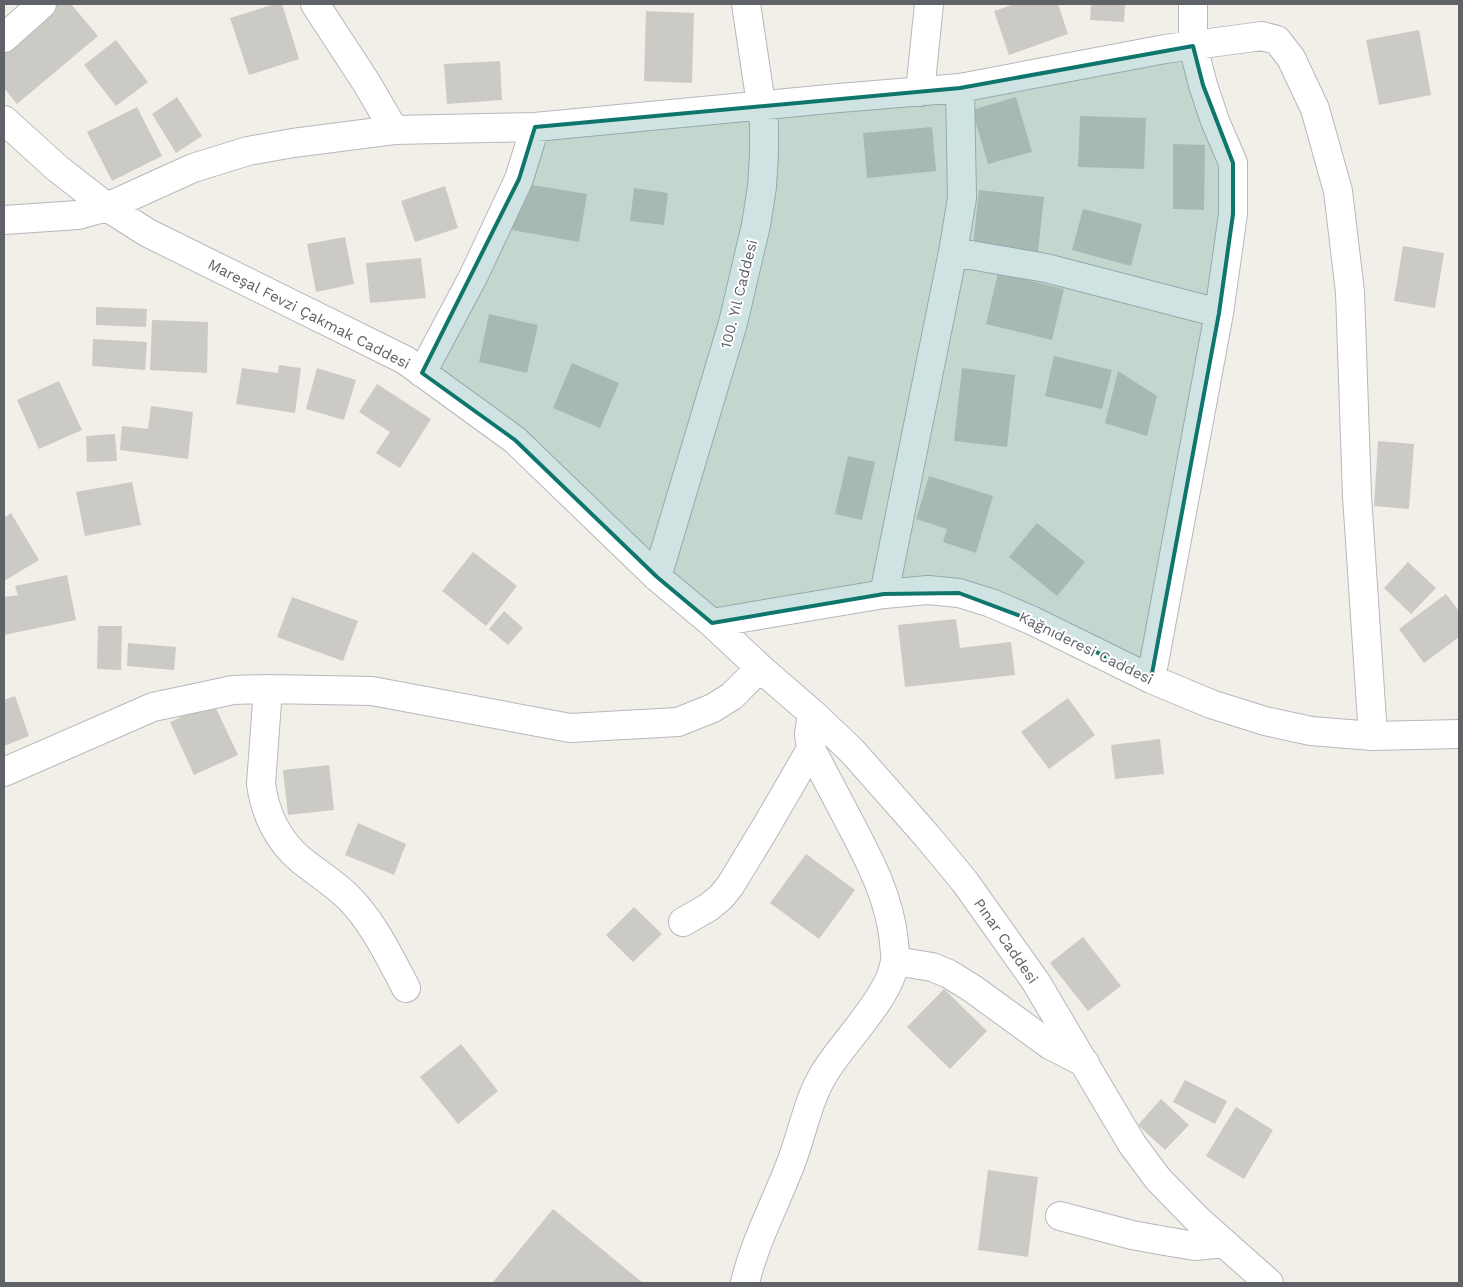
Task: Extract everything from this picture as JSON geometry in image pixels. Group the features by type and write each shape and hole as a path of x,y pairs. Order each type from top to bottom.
{"street":[{"path":"4,38 42,4"},
{"path":"314,4 366,82 394,130"},
{"name":"100. Yıl Caddesi","path":"657,577 734,323 756,225 762,187 764,124 746,4"},
{"path":"920,92 929,4"},
{"path":"1151,679 1219,313 1234,214 1233,163 1203,85 1193,46 1194,4"},
{"path":"4,220 78,215 106,207 193,168 248,151 293,143 394,130 535,127 960,88 1165,49 1262,36 1278,40 1291,58 1316,109 1338,191 1350,292 1357,496 1373,736"},
{"path":"884,594 953,252 962,198 960,88"},
{"name":"Mareşal Fevzi Çakmak Caddesi","path":"5,124 106,207 148,233 405,360 515,440 657,577 712,622"},
{"path":"422,373 474,275 519,178 535,127"},
{"path":"953,252 1046,268 1219,313"},
{"name":"Kağnıderesi Caddesi","path":"712,622 884,594 928,590 958,592 1031,620 1151,679 1211,704 1265,721 1311,731 1373,736 1459,734"},
{"name":"Pınar Caddesi","path":"712,622 852,751 927,836 965,882 1036,982 1132,1144 1158,1179 1198,1220 1269,1283"},
{"path":"4,772 153,707 233,690 372,691 570,728 678,722 713,708 732,696 760,668"},
{"path":"268,689 261,784 263,799 271,822 283,841 300,860 323,875 347,896 365,918 384,946 406,988"},
{"path":"745,1283 758,1241 799,1143 809,1104 824,1072 888,986 895,961 893,931 885,896 872,863 811,749 809,734 812,713"},
{"path":"682,922 709,907 726,892 811,749"},
{"path":"895,961 932,968 948,974 973,989 1050,1045 1085,1063"},
{"path":"1060,1216 1165,1242 1195,1246 1224,1243"}],"highlighted area":[{"path":"1193,46 1203,85 1233,163 1233,214 1219,313 1151,679 1031,620 959,593 884,594 712,623 657,577 515,440 422,373 519,179 535,127 960,88"}],"building":[{"path":"46,4 71,4 98,36 17,104 4,88 4,54 35,28"},
{"path":"275,4 282,4 299,59 249,75 230,18"},
{"path":"1015,4 1058,4 1068,34 1009,55 994,11"},
{"path":"1091,4 1125,4 1124,22 1090,20"},
{"path":"646,11 694,13 692,83 644,81"},
{"path":"1419,30 1431,95 1379,105 1366,40"},
{"path":"116,40 148,82 116,106 84,65"},
{"path":"500,61 502,100 447,104 444,64"},
{"path":"177,97 202,136 176,153 152,114"},
{"path":"1016,97 1032,152 988,164 972,110"},
{"path":"137,107 162,156 112,181 87,132"},
{"path":"1080,116 1146,118 1144,169 1078,167"},
{"path":"932,127 936,171 867,178 863,133"},
{"path":"1173,144 1205,145 1204,210 1173,209"},
{"path":"520,183 587,194 579,242 512,230"},
{"path":"445,186 458,228 415,242 401,201"},
{"path":"634,188 668,193 664,225 630,221"},
{"path":"979,190 1044,197 1038,252 973,245"},
{"path":"1083,209 1142,224 1131,266 1072,250"},
{"path":"345,237 354,284 316,292 307,244"},
{"path":"1403,246 1444,253 1435,308 1394,301"},
{"path":"421,258 426,298 370,303 366,263"},
{"path":"998,273 1064,289 1052,340 986,324"},
{"path":"96,307 147,309 146,327 96,325"},
{"path":"489,314 538,325 527,373 479,362"},
{"path":"152,320 208,322 207,373 150,370"},
{"path":"93,339 147,342 145,370 92,366"},
{"path":"1054,356 1112,370 1102,409 1045,396"},
{"path":"572,363 619,383 600,428 553,408"},
{"path":"279,365 301,368 295,413 236,404 242,368 278,373"},
{"path":"317,368 356,380 344,420 306,409"},
{"path":"962,368 1015,375 1007,447 954,441"},
{"path":"1118,371 1157,396 1147,436 1105,423"},
{"path":"59,381 82,430 39,449 17,400"},
{"path":"377,384 431,419 400,468 376,453 390,432 359,412"},
{"path":"151,406 193,412 188,459 120,450 122,426 148,429"},
{"path":"115,434 117,461 87,462 86,436"},
{"path":"1378,441 1414,444 1409,509 1374,506"},
{"path":"848,456 875,462 862,520 835,514"},
{"path":"929,476 993,496 976,553 943,542 947,529 916,519"},
{"path":"132,482 141,525 85,536 76,492"},
{"path":"11,513 39,560 4,581 4,518"},
{"path":"1037,523 1085,562 1057,596 1009,557"},
{"path":"473,552 517,586 486,626 442,591"},
{"path":"1408,562 1436,588 1411,614 1384,588"},
{"path":"67,575 76,620 4,635 4,597 18,595 15,586"},
{"path":"1446,594 1459,611 1459,637 1424,663 1399,629"},
{"path":"292,597 358,621 343,661 277,637"},
{"path":"504,611 523,628 508,645 489,629"},
{"path":"956,619 960,648 1011,642 1015,675 905,687 898,625"},
{"path":"98,626 122,626 121,670 97,669"},
{"path":"128,643 176,647 174,670 127,666"},
{"path":"15,696 29,736 4,746 4,700"},
{"path":"1068,698 1095,735 1049,769 1021,732"},
{"path":"213,702 238,755 194,775 170,722"},
{"path":"1160,739 1164,774 1115,779 1111,745"},
{"path":"329,765 334,810 288,815 283,770"},
{"path":"358,823 406,844 394,875 345,855"},
{"path":"806,854 855,890 819,939 770,903"},
{"path":"634,907 662,934 633,962 606,935"},
{"path":"1083,937 1121,986 1088,1011 1050,963"},
{"path":"944,989 987,1031 950,1069 907,1027"},
{"path":"461,1044 498,1091 458,1124 420,1077"},
{"path":"1185,1080 1227,1101 1215,1124 1173,1102"},
{"path":"1161,1099 1189,1125 1165,1150 1138,1125"},
{"path":"1236,1107 1273,1130 1244,1179 1206,1156"},
{"path":"988,1170 1038,1177 1028,1257 978,1250"},
{"path":"553,1209 643,1283 493,1282"}]}
